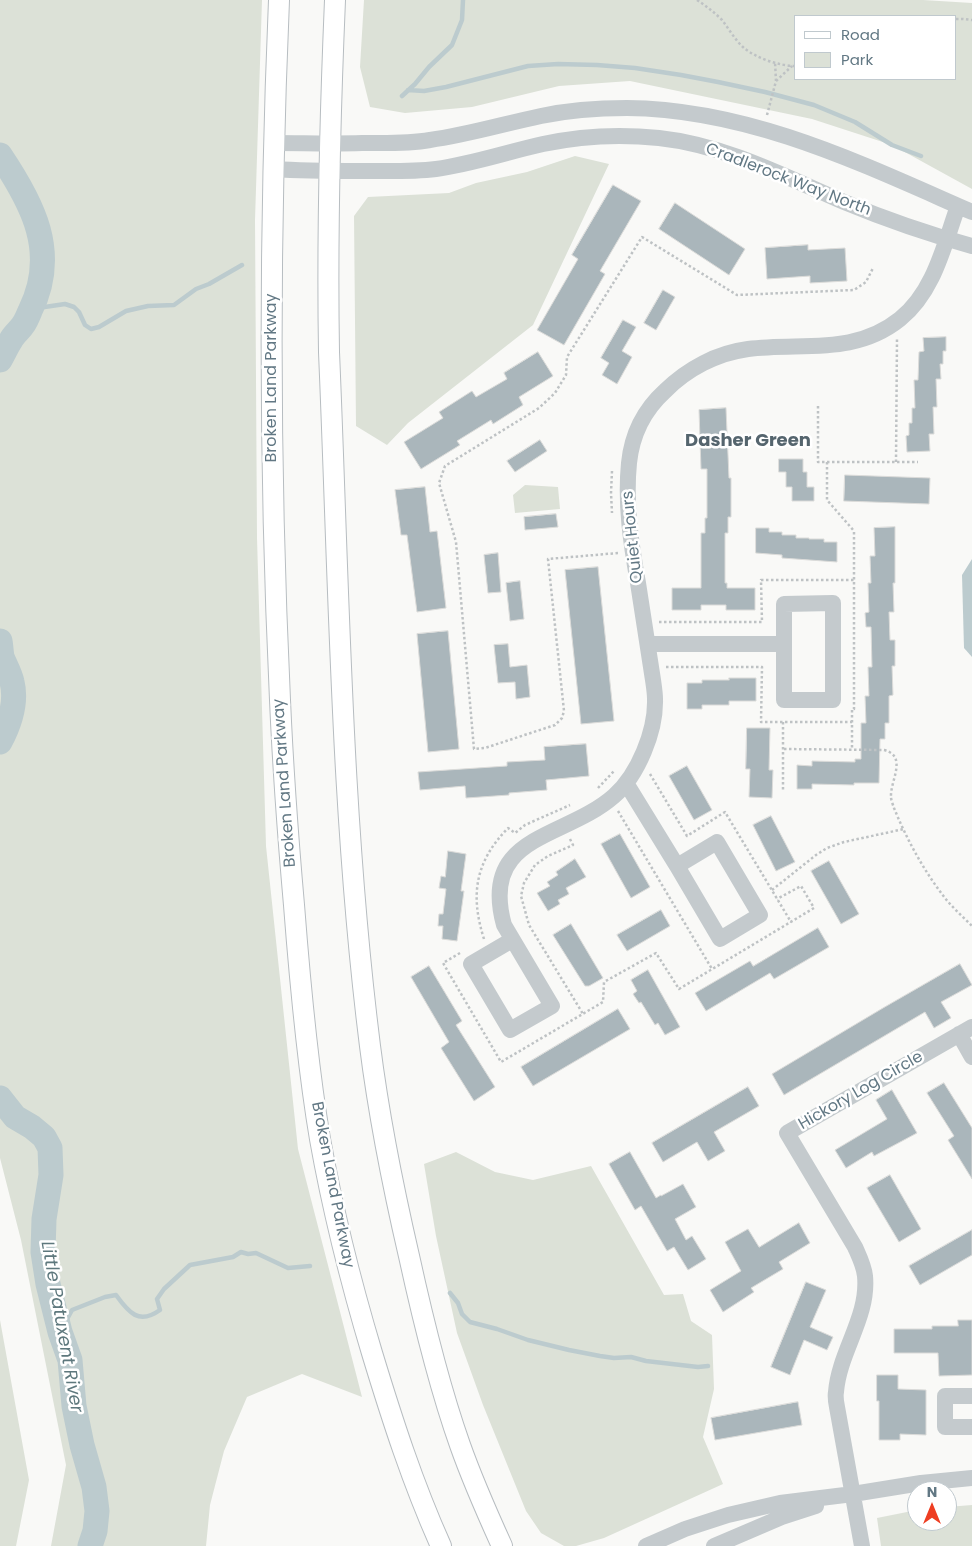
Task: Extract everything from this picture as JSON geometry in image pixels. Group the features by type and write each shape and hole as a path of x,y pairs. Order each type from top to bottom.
{"main road":[{"name":"Broken Land Parkway","path":"279,0 271,299 278,645 290,859 307,1052 324,1159 357,1302 383,1391 408,1463 441,1546"},
{"path":"334,0 329,172 328,344 344,742 360,961 370,1049 383,1132 416,1289 439,1380 460,1446 502,1546"}],"street":[{"name":"Cradlerock Way North","path":"275,143 330,144 428,141 565,112 628,108 693,113 734,121 808,143 965,209"},
{"name":"Cradlerock Way North","path":"274,169 329,172 394,172 436,169 572,139 600,136 658,138 688,142 756,164 853,205 946,239 972,246"},
{"name":"Quiet Hours","path":"508,933 471,964 510,1030 552,1006 508,933 500,912 500,883 505,868 515,854 528,844 602,805 615,795 629,788 644,751 653,717 655,700 629,529 627,491 632,443 644,414 672,384 690,370 709,360 746,349 838,345 857,341 875,335 901,319 919,299 934,273 946,239 965,209"},
{"path":"833,603 833,700 784,700 784,644 784,604 833,603"},
{"path":"648,644 784,644"},
{"path":"629,788 720,939 760,915 717,842 677,866"},
{"name":"Hickory Log Circle","path":"853,1494 836,1407 836,1392 841,1366 862,1311 865,1296 865,1274 855,1247 787,1133 965,1030 972,1056"},
{"path":"972,1396 945,1396 945,1427 972,1427"},
{"path":"646,1546 685,1529 728,1515 780,1503 920,1483 972,1478"},
{"path":"714,1546 782,1517 853,1494"},
{"path":"853,1494 862,1546"}],"path":[{"path":"697,0 710,8 745,48 775,62 794,66"},
{"path":"957,19 972,20"},
{"path":"769,108 776,81 775,62"},
{"path":"776,81 794,66"},
{"path":"619,548 619,553 548,560 564,711 562,718 555,725 485,748 474,749 456,542 439,483 445,466 539,408 555,393 566,375 567,357 642,237 737,295 854,290 866,282 873,268"},
{"path":"896,462 897,338"},
{"path":"818,406 818,462 918,462"},
{"path":"613,466 611,494 614,517"},
{"path":"659,622 762,622 762,580 854,580"},
{"path":"665,667 762,667 762,722 852,722"},
{"path":"783,722 783,790"},
{"path":"784,749 884,750 894,755 896,769 891,795 893,806 915,852 930,877 946,900 972,926"},
{"path":"594,792 619,765"},
{"path":"653,766 650,774 651,777 687,836 725,812 791,922"},
{"path":"629,788 641,779 651,777"},
{"path":"508,933 484,940 478,921 477,889 484,862 492,848 508,828 514,833 532,821 573,803"},
{"path":"612,814 617,810 712,969"},
{"path":"772,890 827,848 844,842 904,829"},
{"path":"576,834 569,837 573,846 548,856 535,865 524,884 521,896 529,924 583,1014"},
{"path":"468,949 443,963 501,1062 603,1002 604,982 656,952 678,989 814,908 801,886 777,899"}],"green space":[{"path":"0,0 262,0 255,220 257,538 266,846 298,1149 362,1397 302,1374 247,1397 224,1451 210,1505 206,1546 51,1546 66,1465 21,1240 0,1158"},
{"path":"364,0 923,0 972,3 972,189 892,145 812,119 630,81 559,86 472,107 405,113 370,107 360,67"},
{"path":"575,156 609,164 533,325 408,423 387,445 356,426 354,216 368,197 449,193 476,183 527,172"},
{"path":"525,485 558,487 560,509 515,513 513,495"},
{"path":"456,1152 495,1172 533,1180 591,1166 664,1295 683,1294 691,1321 712,1335 714,1389 703,1437 723,1484 604,1538 576,1546 564,1546 541,1533 526,1511 483,1405 457,1333 436,1236 424,1164"},
{"path":"0,1320 29,1480 16,1546 0,1546"},
{"path":"972,1505 972,1546 881,1546 877,1518 907,1512 907,1531 957,1531 957,1506"}],"shaded area":[{"path":"972,559 972,657 964,648 962,575"}],"building":[{"path":"613,185 641,201 600,271 605,274 564,345 537,330 578,259 572,255"},
{"path":"675,203 745,249 729,275 659,229"},
{"path":"808,245 808,250 845,248 847,281 810,283 810,276 767,279 765,248"},
{"path":"663,290 675,297 656,330 644,323"},
{"path":"623,320 636,327 622,351 632,357 617,384 602,375 609,363 601,358"},
{"path":"946,337 946,351 943,351 943,364 940,364 941,379 936,379 937,407 933,407 934,434 929,434 930,451 907,452 906,436 909,435 909,423 912,423 912,408 915,408 914,380 918,380 919,352 924,351 923,338"},
{"path":"538,352 553,376 519,397 523,405 493,424 491,420 457,441 460,445 421,469 404,442 443,418 439,412 472,391 476,397 507,379 504,373"},
{"path":"726,408 729,478 731,478 731,517 728,517 728,533 725,533 725,583 727,583 727,588 755,588 755,610 726,610 726,605 701,605 701,610 672,610 672,588 701,588 701,533 705,533 705,518 707,518 707,469 701,469 699,410"},
{"path":"540,440 547,451 515,472 507,461"},
{"path":"779,459 803,459 803,472 807,472 807,487 814,487 814,501 792,501 792,487 786,487 786,472 779,472"},
{"path":"845,475 930,478 929,504 844,501"},
{"path":"425,487 430,532 437,531 446,608 417,612 407,535 401,535 395,490"},
{"path":"556,514 558,527 525,530 524,517"},
{"path":"895,527 894,612 889,612 890,640 895,640 895,666 892,666 893,695 889,696 889,723 885,723 885,739 880,739 879,783 854,783 854,785 812,784 812,789 797,789 797,765 812,766 812,761 855,762 855,759 861,759 861,723 866,723 865,696 869,696 868,667 872,667 871,627 866,627 865,613 869,612 868,583 871,583 870,556 875,556 874,528"},
{"path":"756,528 769,528 769,532 782,532 782,535 796,535 796,538 824,539 824,542 837,542 837,562 782,558 782,555 756,553"},
{"path":"498,553 501,592 488,593 484,555"},
{"path":"598,567 614,721 581,724 565,570"},
{"path":"520,581 524,619 510,621 506,583"},
{"path":"448,631 459,749 428,752 417,634"},
{"path":"508,644 510,667 527,665 530,697 516,699 515,682 498,683 494,645"},
{"path":"729,678 756,678 756,701 729,701 729,705 702,705 702,709 687,709 687,683 702,683 702,680 729,680"},
{"path":"747,728 770,728 769,770 773,770 772,798 749,797 750,769 746,769"},
{"path":"586,744 589,776 546,780 547,790 466,798 465,786 420,790 418,772 507,766 507,762 545,760 544,747"},
{"path":"687,766 712,810 694,820 669,776"},
{"path":"771,816 795,862 776,871 753,825"},
{"path":"620,834 650,887 631,898 601,844"},
{"path":"448,851 466,854 461,891 464,891 457,941 442,939 443,926 438,926 439,914 443,914 446,889 439,888 441,876 445,877"},
{"path":"575,859 586,877 566,888 569,894 558,900 560,904 548,911 537,893 550,886 547,882 558,875 556,872"},
{"path":"829,861 859,914 841,924 811,871"},
{"path":"661,910 670,926 627,951 617,935"},
{"path":"571,924 603,978 589,986 585,986 553,935"},
{"path":"818,928 829,947 774,979 770,973 706,1011 695,993 750,961 753,966"},
{"path":"960,964 972,985 941,1002 951,1018 934,1028 925,1012 784,1095 772,1074"},
{"path":"429,966 462,1021 456,1025 495,1087 474,1101 441,1048 449,1042 411,977"},
{"path":"648,970 680,1027 665,1035 658,1023 655,1025 641,1002 639,1003 633,994 637,991 631,980"},
{"path":"618,1009 630,1029 533,1086 521,1067"},
{"path":"944,1083 972,1128 972,1179 948,1140 954,1136 927,1093"},
{"path":"748,1087 759,1106 714,1132 725,1151 708,1161 697,1142 663,1162 652,1143"},
{"path":"892,1090 917,1133 874,1156 872,1152 846,1168 835,1150 887,1119 876,1100"},
{"path":"630,1152 656,1198 683,1184 696,1207 675,1219 686,1240 692,1236 706,1259 688,1270 674,1247 667,1251 641,1206 635,1210 609,1164"},
{"path":"890,1175 921,1229 899,1242 867,1188"},
{"path":"799,1223 810,1243 779,1262 783,1269 751,1288 754,1292 723,1312 710,1290 741,1271 725,1242 748,1229 759,1247"},
{"path":"972,1230 972,1255 920,1285 909,1266"},
{"path":"806,1282 826,1290 810,1327 833,1337 827,1350 804,1340 790,1375 771,1367"},
{"path":"958,1320 972,1320 972,1375 939,1376 938,1353 894,1353 894,1329 932,1329 932,1326 958,1326"},
{"path":"877,1375 898,1375 898,1389 926,1390 926,1435 900,1434 900,1440 879,1440"},
{"path":"798,1402 802,1425 715,1440 711,1418"}],"waterway":[{"path":"402,96 452,45 462,20 463,0"},
{"path":"408,90 424,91 446,87 528,66 558,64 635,68 718,82 814,105 855,122 892,145 921,156"},
{"name":"Little Patuxent River","path":"0,155 23,192 32,211 42,249 42,269 38,290 27,318 12,338 0,360"},
{"path":"31,309 65,304 74,307 79,312 85,325 91,329 99,327 126,311 148,306 174,305 196,289 209,284 242,265"},
{"name":"Little Patuxent River","path":"0,641 2,657 9,672 13,690 13,705 9,721 0,742"},
{"name":"Little Patuxent River","path":"0,1098 15,1117 44,1137 50,1148 51,1175 44,1219 43,1252 48,1284 60,1332 70,1360 74,1406 82,1445 94,1487 97,1511 95,1531 90,1546"},
{"path":"60,1332 72,1310 105,1297 116,1295 130,1312 140,1317 153,1314 160,1310 157,1299 164,1289 190,1265 233,1257 241,1252 248,1254 256,1253 288,1268 310,1266"},
{"path":"450,1293 458,1303 462,1314 470,1322 528,1340 600,1356 614,1358 631,1357 646,1361 698,1367 708,1366"}],"district":[{"name":"Dasher Green","path":"748,441"}]}
